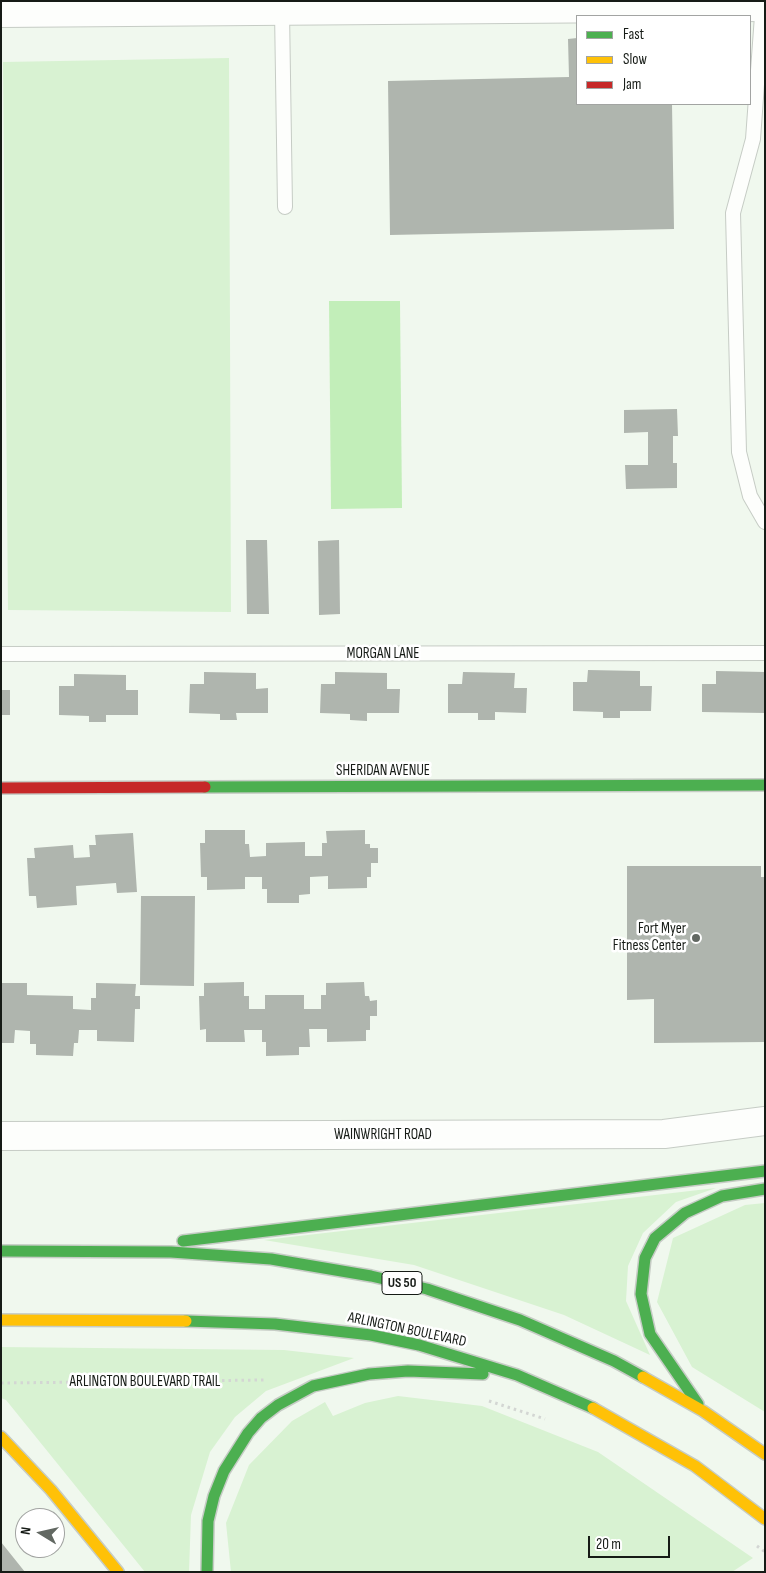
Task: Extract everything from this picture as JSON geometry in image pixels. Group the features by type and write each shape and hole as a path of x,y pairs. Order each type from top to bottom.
{"main road":[{"name":"SHERIDAN AVENUE","path":"1,788 765,785"},
{"path":"116,1251 252,1230 765,1170"},
{"path":"704,1412 650,1334 640,1294 645,1258 655,1238 685,1213 703,1202 722,1196 765,1189"},
{"name":"US 50","path":"1,1251 116,1251 217,1254 270,1259 371,1276 427,1289 520,1320 568,1340 644,1377 704,1412 765,1454"},
{"name":"ARLINGTON BOULEVARD","path":"1,1320 177,1321 275,1324 324,1329 419,1345 517,1375 566,1395 657,1442 732,1492 765,1519"},
{"path":"207,1572 206,1544 208,1521 214,1496 224,1471 248,1433 261,1418 278,1405 313,1386 368,1374 408,1371 517,1375"},
{"path":"1,1437 51,1490 118,1572"}],"street":[{"path":"1,13 71,7 203,6 282,11 764,5"},
{"name":"WAINWRIGHT ROAD","path":"1,1136 664,1134 765,1121"}],"lane":[{"path":"764,5 753,138 733,214 739,452 750,496 765,522"},
{"path":"282,11 285,207"},
{"name":"MORGAN LANE","path":"1,654 765,654"}],"path":[{"name":"ARLINGTON BOULEVARD TRAIL","path":"1,1383 273,1380"},
{"path":"483,1399 549,1420"}],"shaded area":[{"path":"229,58 231,612 8,610 3,62"},
{"path":"329,301 400,301 402,508 331,509"},
{"path":"716,1188 676,1202 643,1233 628,1266 626,1301 650,1355 564,1315 414,1265 264,1240"},
{"path":"765,1203 765,1412 692,1367 657,1302 673,1238 745,1205"},
{"path":"1,1347 284,1350 354,1358 266,1391 235,1417 210,1452 191,1515 189,1572 145,1572 6,1400 1,1398"},
{"path":"398,1396 482,1406 598,1452 753,1558 732,1572 231,1572 226,1523 249,1465 292,1421 325,1402 333,1416 365,1403"}],"building":[{"path":"576,38 576,105 672,105 674,229 390,235 388,81 569,77 568,39"},
{"path":"677,409 678,436 673,436 673,463 677,463 677,488 626,489 625,465 648,465 648,432 624,433 624,410"},
{"path":"246,540 267,540 269,614 247,614"},
{"path":"339,540 340,614 319,615 318,541"},
{"path":"588,670 640,671 640,686 652,686 651,711 620,711 620,718 603,718 603,712 573,711 573,682 587,682"},
{"path":"716,671 765,672 765,713 702,712 702,684 716,684"},
{"path":"204,672 256,673 256,689 268,688 268,713 236,713 237,720 220,720 220,714 189,713 190,684 204,684"},
{"path":"335,672 387,673 387,689 400,689 399,713 367,713 367,721 350,720 350,714 320,713 321,684 335,684"},
{"path":"463,672 515,673 514,688 527,688 526,713 495,712 495,720 478,720 478,713 448,713 448,684 462,684"},
{"path":"74,674 126,675 126,690 138,690 138,715 106,715 106,722 89,722 89,716 59,715 59,686 74,686"},
{"path":"1,690 10,690 10,715 1,715"},
{"path":"205,830 245,830 245,844 249,844 250,857 266,856 266,843 305,842 305,856 322,856 322,843 327,843 326,831 365,830 365,844 370,844 370,848 378,848 378,863 371,863 371,877 367,877 367,888 328,889 328,876 310,877 310,894 299,895 299,903 267,903 267,889 262,889 262,877 245,877 245,889 207,890 207,877 201,877 200,843 205,843"},
{"path":"133,833 137,892 117,893 116,883 76,886 77,905 37,908 36,896 29,896 27,858 35,858 34,848 73,845 74,858 90,857 89,845 96,845 95,835"},
{"name":"Fort Myer Fitness Center","path":"627,866 761,866 761,877 765,877 765,1042 654,1043 654,999 627,1000"},
{"path":"141,896 195,896 194,986 140,985"},
{"path":"244,982 244,996 249,996 249,1009 265,1009 265,995 304,995 304,1009 321,1009 321,995 326,995 326,983 364,982 365,996 369,996 370,1001 377,1000 377,1016 370,1016 370,1030 366,1030 366,1041 327,1042 327,1029 309,1029 310,1047 299,1047 299,1055 266,1056 266,1042 262,1042 262,1030 244,1030 245,1042 206,1042 206,1029 200,1030 199,996 204,996 204,983"},
{"path":"1,983 27,983 27,995 73,996 73,1009 91,1010 91,998 96,998 96,983 136,984 135,996 140,996 140,1009 135,1009 134,1042 97,1041 97,1030 79,1030 78,1043 74,1043 73,1056 36,1055 36,1044 30,1044 30,1031 15,1030 14,1043 1,1043"},
{"path":"1,1542 25,1572 1,1572"}],"traffic: fast":[{"path":"205,787 765,785"},
{"path":"183,1241 765,1171"},
{"path":"698,1404 650,1334 641,1294 645,1258 655,1238 685,1213 722,1196 765,1189"},
{"path":"1,1251 171,1252 271,1259 371,1276 427,1289 520,1320 614,1361 643,1377"},
{"path":"186,1321 275,1324 371,1335 419,1345 517,1375 593,1408"},
{"path":"207,1572 208,1521 214,1496 224,1471 248,1433 261,1418 278,1405 313,1386 369,1374 408,1371 483,1374"}],"traffic: slow":[{"path":"1,1320 186,1321"},
{"path":"643,1377 703,1411 765,1454"},
{"path":"593,1408 695,1466 765,1519"},
{"path":"1,1437 51,1490 118,1572"}],"traffic: jam":[{"path":"1,788 205,787"}],"place":[{"name":"Fort Myer Fitness Center","path":"696,938"}]}
